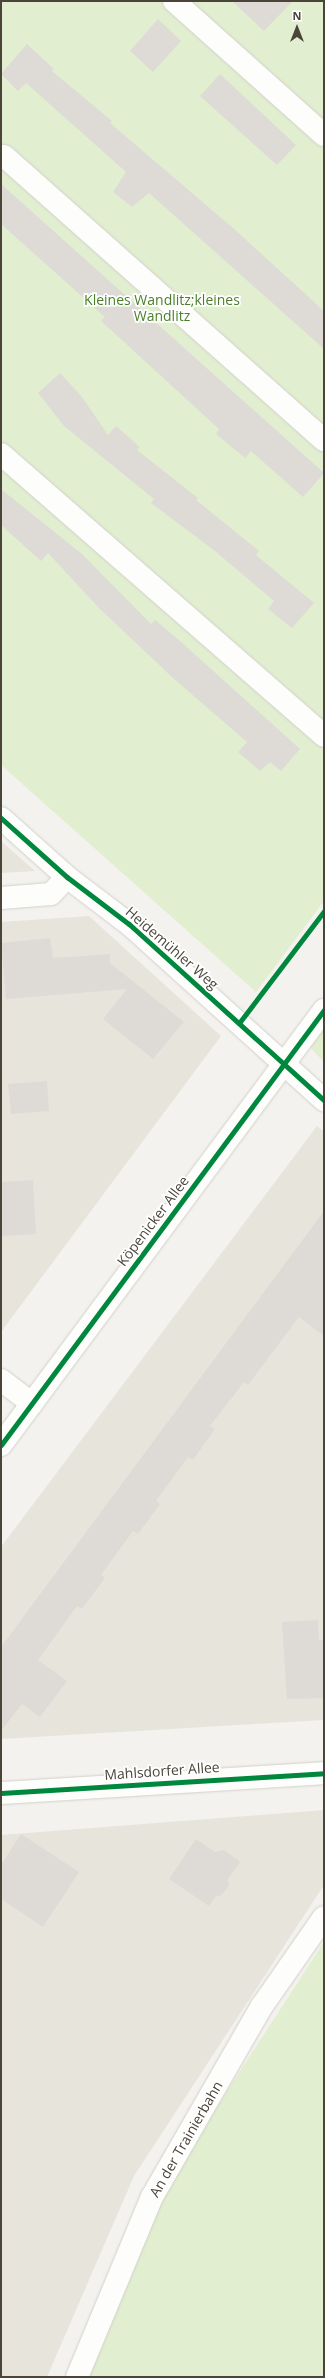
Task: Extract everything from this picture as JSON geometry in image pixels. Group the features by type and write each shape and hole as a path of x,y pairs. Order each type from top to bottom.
{"street":[{"path":"174,1 324,135"},
{"path":"4,156 324,440"},
{"path":"1,454 324,736"},
{"name":"Heidemühler Weg","path":"1,818 68,877 129,924 324,1100"},
{"path":"1,898 51,894 68,877"},
{"name":"Köpenicker Allee","path":"1,1445 324,1010"},
{"path":"1,1380 32,1403"},
{"name":"Mahlsdorfer Allee","path":"1,1793 324,1773"},
{"name":"An der Trainierbahn","path":"77,2377 152,2197 262,2006 324,1917"}],"shaded area":[{"path":"1,841 35,871 1,873"},
{"path":"89,916 221,1036 1,1332 1,922"},
{"path":"317,1126 324,1132 324,1720 1,1739 1,1547"},
{"path":"324,1810 324,1885 134,2176 47,2377 1,2377 1,1835"}],"green space":[{"name":"Kleines Wandlitz;kleines Wandlitz","path":"1,1 324,1 324,901 256,992 1,765"},
{"path":"324,1027 324,1062 309,1046"},
{"path":"324,1942 324,2377 85,2377 164,2188"}],"building":[{"path":"232,1 293,1 264,31"},
{"path":"158,19 181,41 153,72 130,51"},
{"path":"27,44 54,69 52,71 112,121 110,123 233,228 324,311 324,349 149,193 132,207 113,192 126,172 26,83 18,91 1,74"},
{"path":"220,74 296,145 277,165 200,96"},
{"path":"1,184 324,473 303,497 251,451 245,458 216,434 219,429 101,321 105,317 1,224"},
{"path":"60,373 82,397 108,435 116,426 140,447 137,450 198,498 196,500 259,551 256,555 314,603 292,628 268,609 274,601 215,551 151,503 154,499 64,426 38,393"},
{"path":"1,489 82,554 151,624 155,620 300,749 281,771 270,762 260,771 238,752 247,742 173,678 99,608 48,553 41,561 1,525"},
{"path":"50,938 53,958 110,954 110,963 184,1022 153,1059 103,1019 127,989 6,999 1,943"},
{"path":"47,1081 49,1111 11,1114 8,1084"},
{"path":"33,1180 36,1234 1,1236 1,1182"},
{"path":"324,1211 324,1336 299,1317 248,1385 244,1382 210,1426 215,1429 193,1460 188,1457 156,1501 160,1504 138,1534 133,1531 101,1575 105,1578 82,1609 77,1606 38,1660 67,1681 40,1717 22,1704 1,1731 1,1647"},
{"path":"318,1620 319,1640 324,1640 324,1698 287,1699 282,1622"},
{"path":"21,1834 79,1872 43,1927 1,1899 1,1865"},
{"path":"196,1839 215,1852 224,1850 240,1862 228,1879 229,1885 222,1895 215,1897 209,1906 169,1879"}],"cycle path":[{"path":"1,818 67,877 129,924 324,1100"},
{"path":"239,1023 324,911"},
{"path":"1,1445 324,1010"},
{"path":"1,1793 324,1773"}]}
